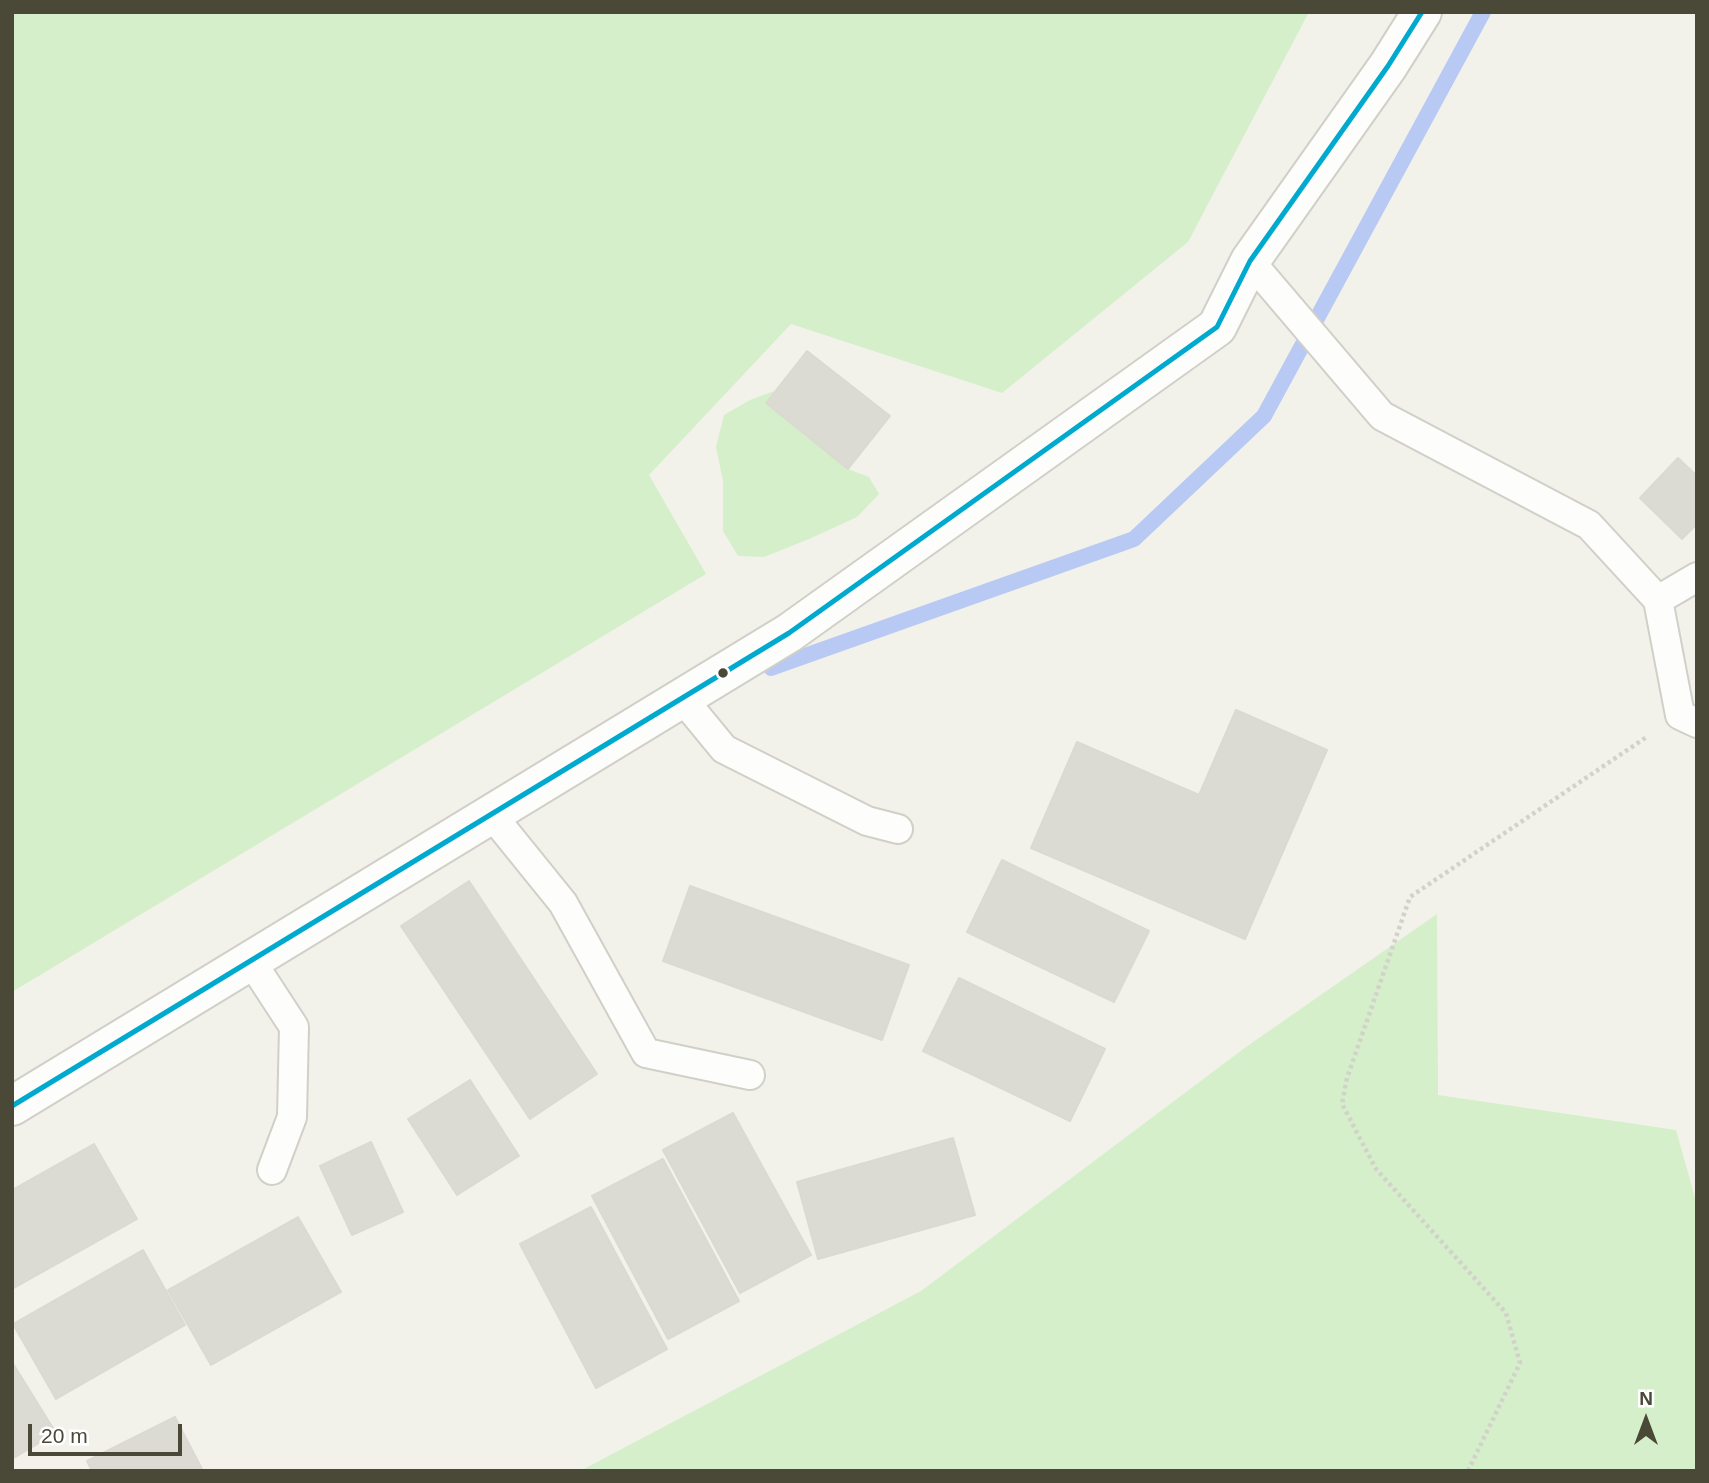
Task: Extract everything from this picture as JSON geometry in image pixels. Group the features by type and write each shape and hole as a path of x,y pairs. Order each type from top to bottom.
{"street":[{"path":"12,1107 789,633 1217,327 1250,261 1388,66 1422,12"}],"lane":[{"path":"1250,261 1382,416 1589,525 1658,600 1688,719"},
{"path":"1658,600 1697,577"},
{"path":"682,698 724,749 867,821 898,829"},
{"path":"491,814 563,903 646,1053 750,1075"},
{"path":"251,961 294,1027 292,1117 272,1170"}],"path":[{"path":"1468,1471 1520,1363 1506,1313 1376,1169 1342,1104 1347,1078 1410,897 1688,719"}],"green space":[{"path":"12,12 1309,12 1188,242 1002,393 791,324 649,475 706,574 12,992"},
{"path":"774,391 766,403 848,469 869,477 879,494 857,517 809,539 764,557 738,556 723,531 723,481 716,447 724,415 750,400"},
{"path":"1437,914 1438,1095 1676,1130 1697,1205 1697,1471 580,1471 921,1291 1246,1047"}],"building":[{"path":"807,351 890,416 848,469 766,403"},
{"path":"1678,458 1697,476 1697,524 1682,539 1640,498"},
{"path":"1236,710 1327,750 1245,939 1031,848 1077,742 1199,795"},
{"path":"1002,860 1149,931 1114,1002 967,932"},
{"path":"469,881 597,1074 530,1119 401,926"},
{"path":"690,886 909,965 882,1040 663,961"},
{"path":"959,978 1105,1049 1070,1121 923,1051"},
{"path":"470,1080 519,1156 457,1195 408,1119"},
{"path":"733,1113 811,1255 740,1293 663,1150"},
{"path":"953,1138 975,1215 818,1259 797,1182"},
{"path":"371,1142 403,1212 352,1235 320,1166"},
{"path":"94,1144 137,1219 12,1289 12,1190"},
{"path":"663,1159 739,1301 668,1339 592,1196"},
{"path":"591,1207 667,1349 596,1388 520,1244"},
{"path":"298,1217 341,1292 211,1365 168,1290"},
{"path":"143,1250 185,1325 56,1399 13,1324"},
{"path":"12,1362 56,1433 12,1459"},
{"path":"175,1417 203,1471 92,1471 87,1461"}],"waterway":[{"path":"771,668 1134,539 1264,416 1483,12"}],"transit line":[{"path":"12,1106 789,633 1217,327 1250,261 1388,66 1422,12"}]}
